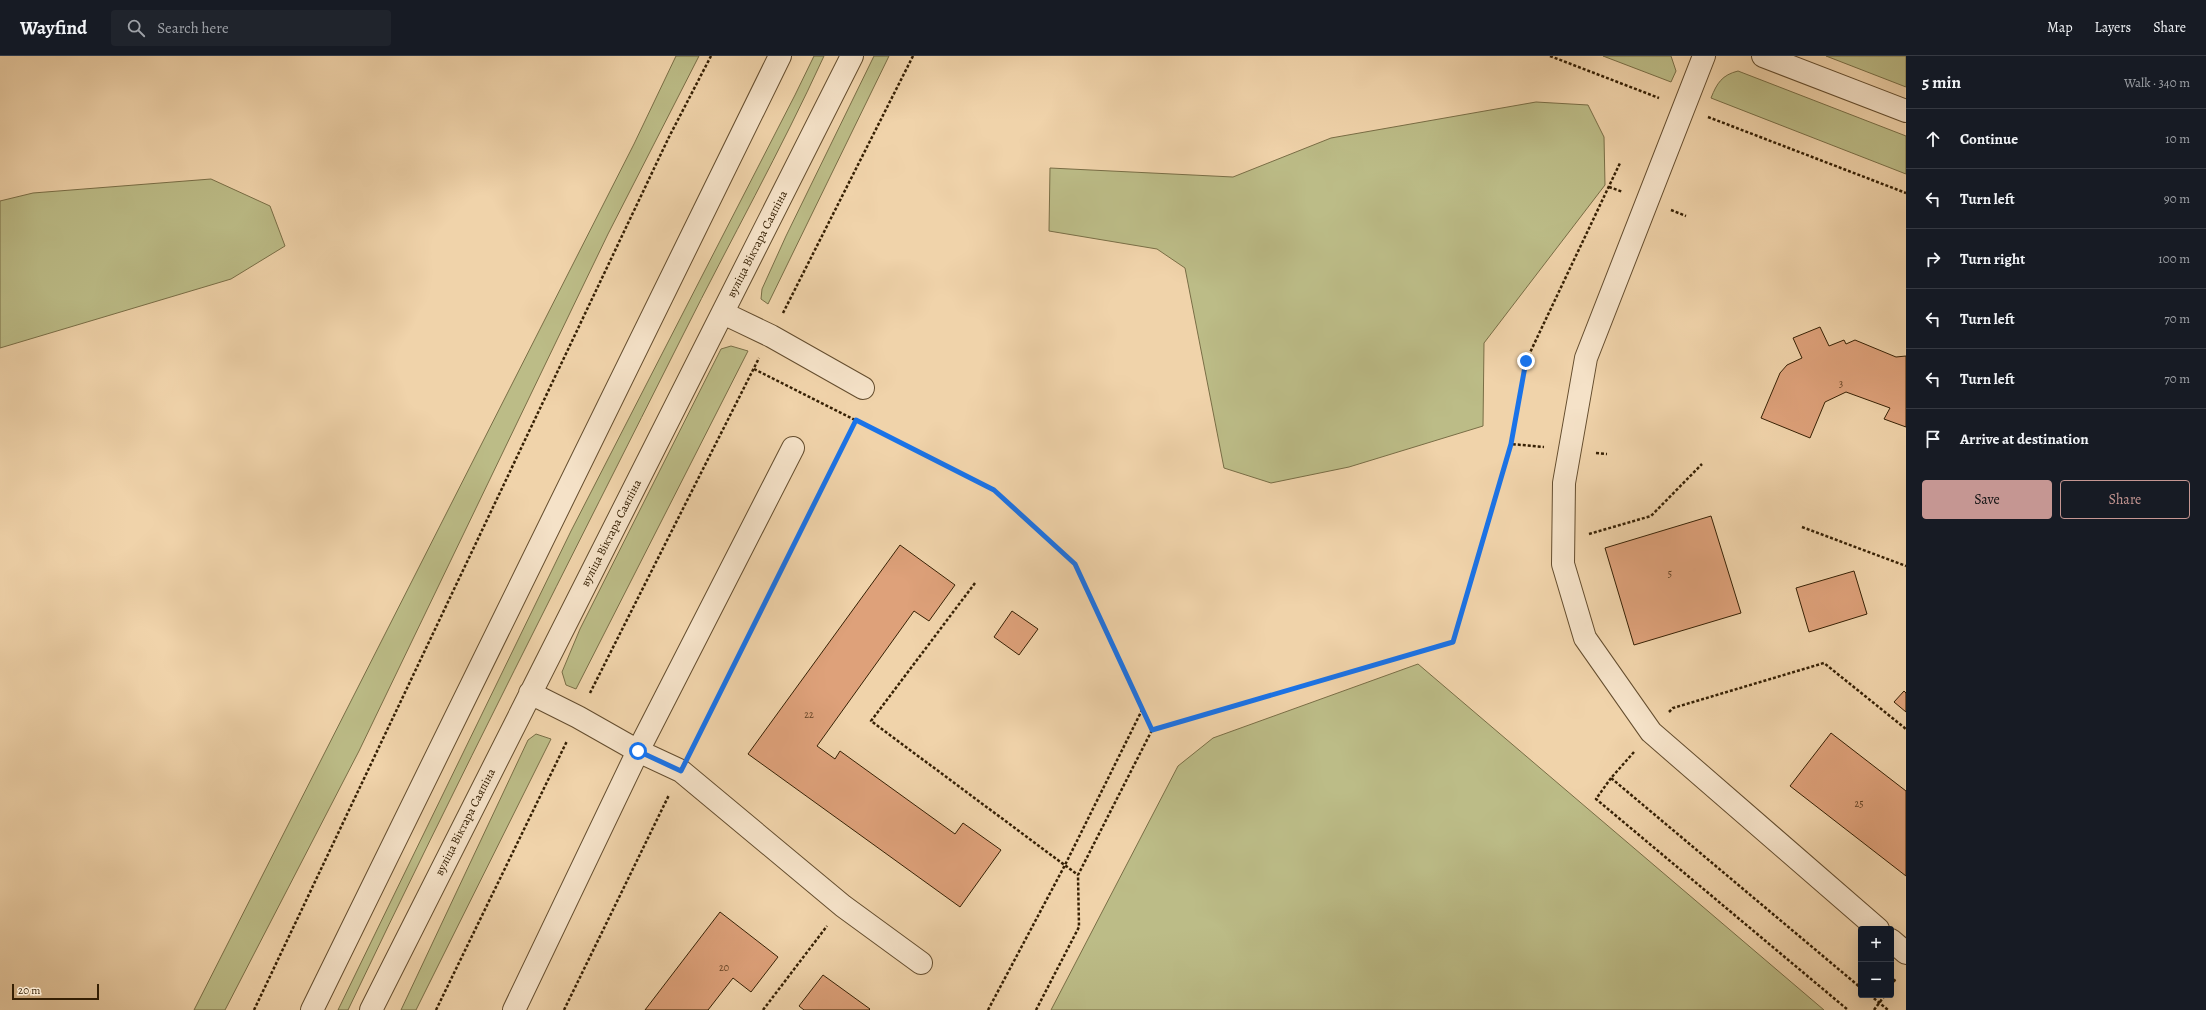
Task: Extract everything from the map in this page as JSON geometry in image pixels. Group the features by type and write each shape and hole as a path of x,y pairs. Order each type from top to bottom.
{"street":[{"path":"312,1010 780,56"},
{"name":"вуліца Віктара Саяпіна","path":"371,1010 852,56"},
{"path":"1704,56 1586,358 1564,483 1563,564 1585,638 1651,732 1875,926"},
{"path":"1763,56 1906,111"},
{"path":"723,313 771,336 863,388"},
{"path":"514,1010 638,751 793,448"},
{"path":"530,693 578,717 638,751 681,771 843,906 921,963"},
{"path":"1894,943 1906,953"}],"path":[{"path":"254,1010 669,137 711,56"},
{"path":"436,1010 578,717 913,56"},
{"path":"1550,56 1906,193"},
{"path":"1036,1010 1079,927 1078,875 1152,730 1453,642 1511,444 1526,361 1620,163"},
{"path":"754,369 994,490 1075,564 1152,730"},
{"path":"564,1010 856,420"},
{"path":"1511,444 1607,454"},
{"path":"1584,536 1651,516 1702,464"},
{"path":"1802,527 1906,566"},
{"path":"975,583 871,721 1078,875"},
{"path":"1848,1010 1596,799 1611,778 1673,708 1824,663 1906,729"},
{"path":"988,1010 1065,865 1142,709"},
{"path":"1611,778 1858,985"},
{"path":"763,1010 843,906"},
{"path":"1873,998 1888,1010"},
{"path":"1874,1010 1883,998"}],"green space":[{"path":"676,56 699,56 608,234 359,751 225,1010 194,1010 634,144"},
{"path":"814,56 824,56 808,91 701,299 514,671 348,1010 338,1010 571,531"},
{"path":"874,56 889,56 768,304 761,299 762,289 786,236"},
{"path":"1603,56 1671,56 1676,71 1671,82"},
{"path":"1826,56 1906,56 1906,87"},
{"path":"1738,71 1906,136 1906,174 1711,98 1724,77"},
{"path":"1536,102 1588,105 1604,137 1605,185 1484,343 1483,426 1349,467 1271,483 1224,468 1185,268 1157,249 1049,231 1050,168 1233,177 1331,138"},
{"path":"211,179 270,206 285,246 231,279 0,348 0,201 33,193"},
{"path":"731,346 748,351 576,689 566,685 562,672 580,629 721,349"},
{"path":"1418,664 1824,1010 1051,1010 1178,766 1213,738"},
{"path":"536,734 551,739 416,1010 401,1010 528,740"}],"building":[{"path":"1820,327 1829,346 1844,340 1846,344 1855,340 1896,357 1906,356 1906,427 1884,419 1890,408 1846,392 1825,402 1810,438 1761,418 1780,373 1787,365 1802,358 1793,338"},
{"path":"1711,516 1741,613 1634,645 1605,548"},
{"path":"900,545 955,585 929,621 914,611 817,746 835,759 840,751 955,834 963,823 1001,850 960,907 748,754"},
{"path":"1854,571 1867,614 1809,632 1796,588"},
{"path":"1012,611 1038,629 1019,655 994,637"},
{"path":"1904,691 1906,693 1906,712 1894,702"},
{"path":"1831,733 1906,791 1906,876 1790,786"},
{"path":"720,912 778,957 751,992 733,978 708,1010 645,1010"},
{"path":"823,975 870,1009 804,1010 799,1006"}],"route":[{"path":"638,751 681,771 856,420 994,490 1075,564 1152,730 1305,687 1453,642 1511,444 1526,361"}]}
